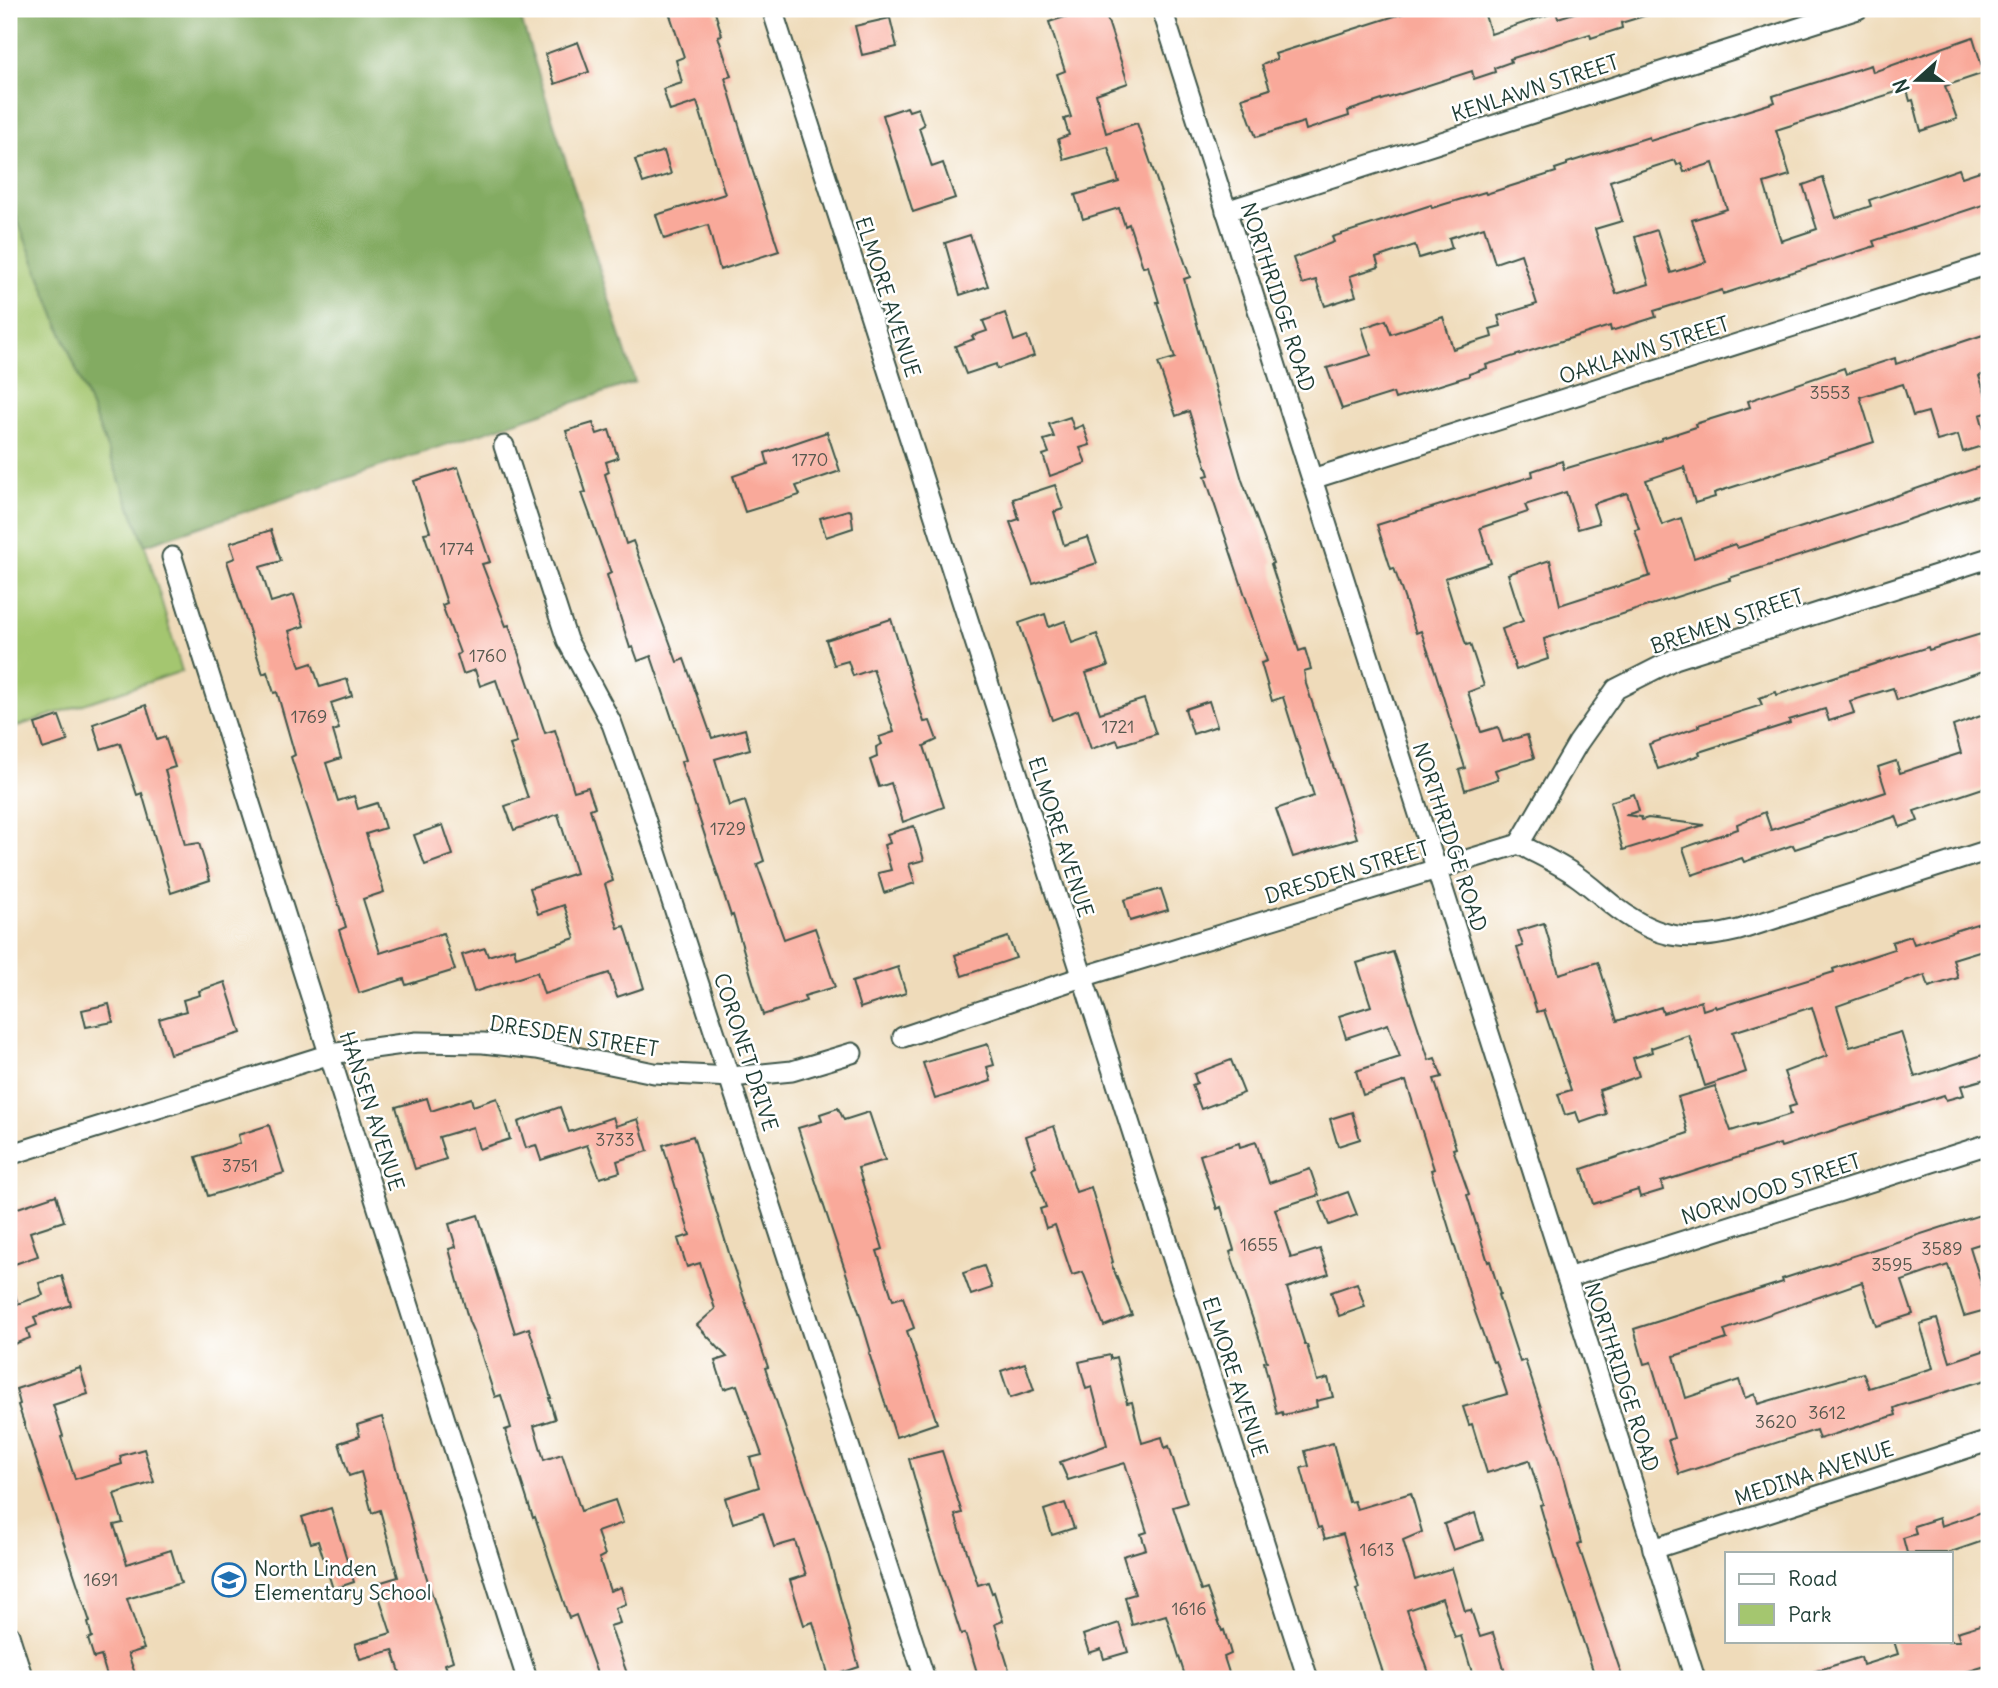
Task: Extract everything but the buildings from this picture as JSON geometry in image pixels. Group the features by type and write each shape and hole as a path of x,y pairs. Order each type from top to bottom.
{"street":[{"name":"ELMORE AVENUE","path":"772,9 1308,1679"},
{"name":"NORTHRIDGE ROAD","path":"1162,9 1695,1679"},
{"name":"KENLAWN STREET","path":"1226,211 1858,9"},
{"name":"OAKLAWN STREET","path":"1312,479 1989,264"},
{"name":"CORONET DRIVE","path":"504,446 567,640 612,724 621,749 731,1077 925,1679"},
{"name":"HANSEN AVENUE","path":"172,557 527,1679"},
{"name":"BREMEN STREET","path":"1518,844 1578,743 1616,689 1675,659 1989,558"},
{"name":"DRESDEN STREET","path":"903,1037 1082,977 1518,844"},
{"path":"1518,844 1575,875 1620,911 1650,930 1679,938 1709,938 1739,930 1989,850"},
{"name":"DRESDEN STREET","path":"9,1155 330,1054 417,1042 483,1043 537,1049 654,1073 731,1077 792,1071 852,1053"},
{"name":"NORWOOD STREET","path":"1567,1278 1989,1144"},
{"name":"MEDINA AVENUE","path":"1653,1549 1989,1441"},
{"path":"9,1635 23,1679"}],"green space":[{"path":"9,9 518,9 635,382 145,545 9,198"},
{"path":"9,198 145,545 182,671 9,729"}],"place":[{"name":"North Linden Elementary School","path":"229,1580"}]}
